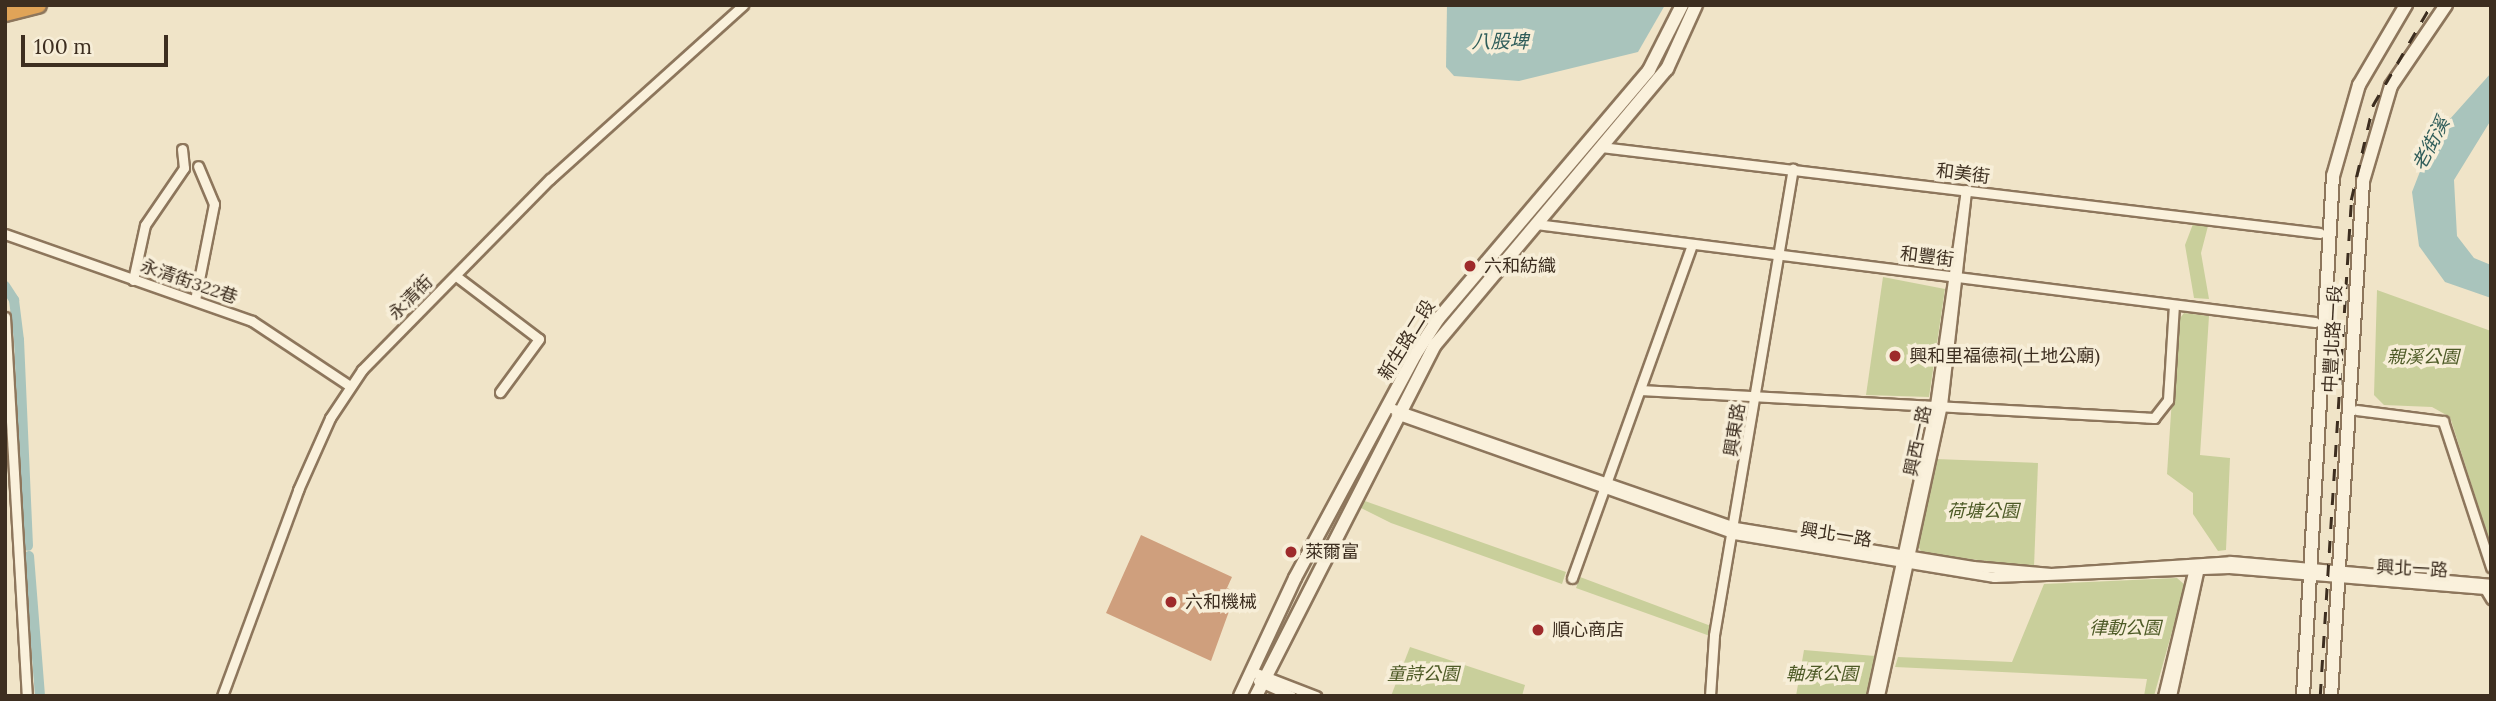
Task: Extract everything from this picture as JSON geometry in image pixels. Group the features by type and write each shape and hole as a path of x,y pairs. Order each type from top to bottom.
{"highway":[{"path":"5,13 38,5"}],"main road":[{"name":"新生路二段","path":"1260,685 1438,319 1649,70 1682,5"},
{"name":"新生路二段","path":"1240,696 1251,671 1395,410 1435,345 1667,69 1696,5"},
{"name":"中豐北路一段","path":"2303,696 2307,573 2333,176 2358,85 2406,5"},
{"name":"中豐北路一段","path":"2331,696 2363,181 2392,86 2446,5"}],"street":[{"name":"永清街","path":"222,696 284,523 350,386 560,169 743,5"},
{"name":"和美街","path":"1601,147 2320,233"},
{"path":"133,280 145,225 184,168 182,149"},
{"path":"195,300 214,204 198,166"},
{"name":"興東路","path":"1710,696 1793,169"},
{"name":"興西一路","path":"1879,696 1938,405 1966,190"},
{"name":"和豐街","path":"1536,224 1691,247 1780,254 2315,322"},
{"name":"永清街322巷","path":"5,234 195,300 267,329 350,386"},
{"path":"1572,578 1691,247"},
{"path":"456,276 539,340 500,392"},
{"path":"1640,390 2161,415 2168,400 2174,305"},
{"path":"5,317 27,696"},
{"path":"1395,410 1735,531 2043,580 2197,569"},
{"path":"2357,410 2444,421 2491,566"},
{"path":"1872,696 1905,558"},
{"path":"2163,696 2197,569"},
{"path":"2171,696 2197,569"},
{"name":"興北一路","path":"2197,569 2489,582"},
{"path":"2489,582 2491,600"},
{"path":"1251,671 1260,685 1291,696"},
{"path":"1260,685 1316,696"}],"green space":[{"path":"2193,224 2208,226 2201,253 2209,299 2194,298 2185,245"},
{"path":"1883,277 1945,289 1929,397 1866,395"},
{"name":"親溪公園","path":"2377,290 2491,331 2491,546 2450,417 2432,407 2384,405 2374,395"},
{"path":"2184,313 2209,316 2200,455 2230,458 2226,550 2218,551 2193,514 2193,493 2167,474 2177,322"},
{"name":"荷塘公園","path":"1936,459 2038,463 2034,567 1922,553 1917,544"},
{"path":"1362,500 1566,572 1562,584 1391,523 1359,507"},
{"path":"1580,577 1711,626 1710,636 1576,588"},
{"name":"律動公園","path":"2177,578 2185,585 2154,696 2144,696 2147,679 1895,667 1898,657 2012,662 2044,584"},
{"name":"童詩公園","path":"1410,647 1525,685 1522,696 1391,696"},
{"name":"軸承公園","path":"1804,650 1875,656 1867,696 1796,696"}],"water":[{"name":"八股埤","path":"1447,5 1665,5 1638,52 1519,81 1454,76 1446,67"},
{"name":"老街溪","path":"2491,73 2491,120 2454,180 2457,236 2474,258 2491,265 2491,298 2445,282 2419,246 2412,192 2433,138"}],"building":[{"name":"六和機械","path":"1141,535 1232,577 1227,588 1236,592 1211,661 1106,613"}],"waterway":[{"path":"5,286 14,300 19,340 28,546"},
{"path":"29,556 40,696"}],"railway":[{"path":"2320,696 2351,200 2373,105 2431,5"}],"place":[{"name":"六和紡織","path":"1470,266"},
{"name":"興和里福德祠(土地公廟)","path":"1895,356"},
{"name":"萊爾富","path":"1291,552"},
{"name":"六和機械","path":"1171,602"},
{"name":"順心商店","path":"1538,630"}]}
